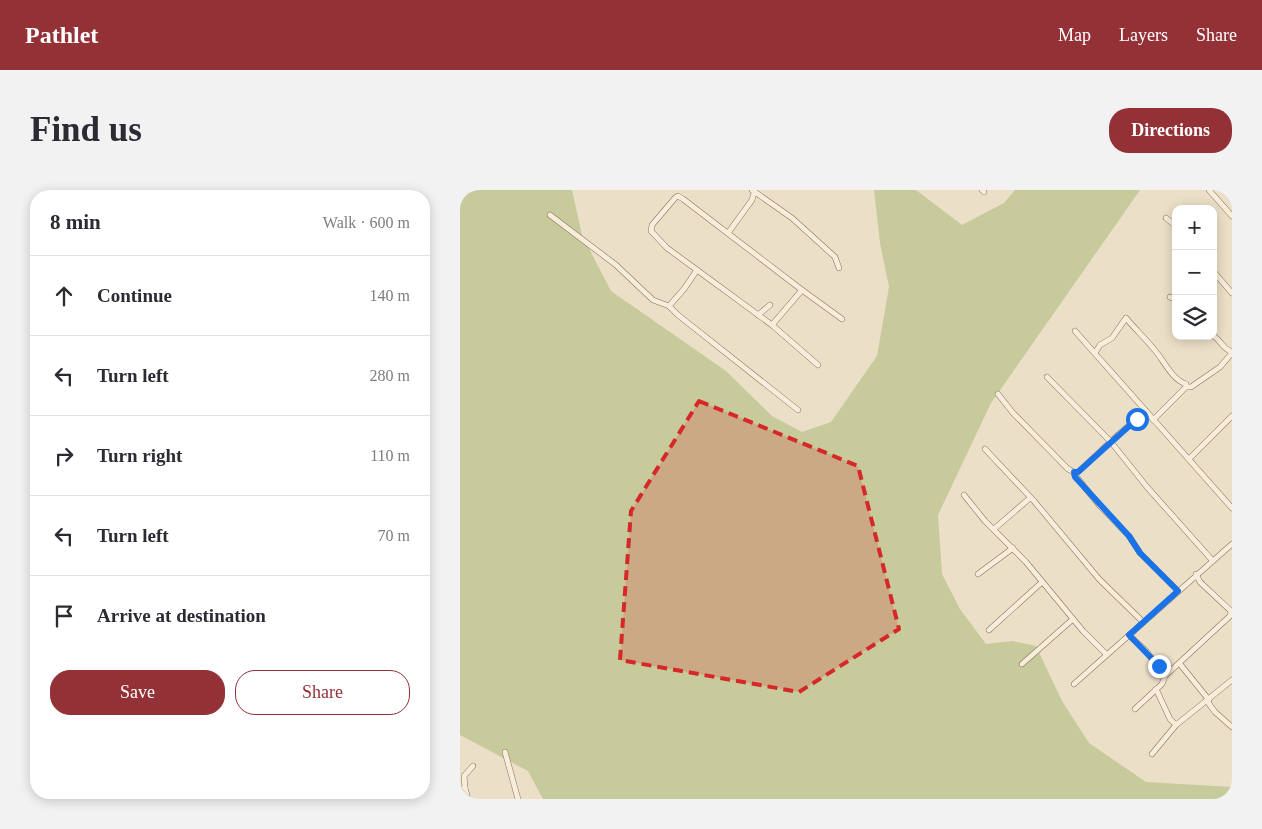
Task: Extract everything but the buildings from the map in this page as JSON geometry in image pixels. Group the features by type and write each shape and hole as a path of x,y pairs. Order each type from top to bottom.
{"street":[{"path":"1209,190 1232,216"},
{"path":"728,233 752,200 753,192 792,218 835,257 839,268"},
{"path":"818,365 772,325 667,248 651,232 652,225 678,196 842,319"},
{"path":"550,215 616,265 654,300 669,306 798,410"},
{"path":"1166,218 1172,223"},
{"path":"669,306 684,290 697,270"},
{"path":"1217,276 1232,293"},
{"path":"772,325 802,290"},
{"path":"758,315 770,305"},
{"path":"1095,352 1100,345 1112,338 1126,318 1133,329 1156,351 1166,366 1186,384 1186,387"},
{"path":"1075,331 1232,508"},
{"path":"1153,420 1186,387 1191,387 1220,367 1232,352 1222,347 1217,337"},
{"path":"1047,376 1111,442 1147,487 1212,560"},
{"path":"998,394 1026,427 1068,469 1074,472 1078,472 1140,416 1147,414"},
{"path":"1189,459 1230,418"},
{"path":"1230,418 1232,426"},
{"path":"984,449 1030,498 1100,579 1143,622"},
{"path":"1074,472 1075,477 1129,536 1140,553 1178,591"},
{"path":"964,495 1106,654"},
{"path":"994,529 1030,498"},
{"path":"1074,684 1232,544"},
{"path":"978,574 1013,548"},
{"path":"1136,709 1162,684 1165,676 1180,664 1232,612 1200,582 1196,574"},
{"path":"989,630 1041,583"},
{"path":"1022,664 1073,619"},
{"path":"1129,635 1147,652 1165,676"},
{"path":"1180,664 1215,712 1232,727"},
{"path":"1152,754 1176,725 1232,680"},
{"path":"1156,689 1170,719 1176,725"},
{"path":"505,752 518,799"},
{"path":"468,799 462,789 464,776 473,766"}],"highlighted area":[{"path":"699,401 858,466 899,629 799,692 620,660 631,511"}],"green space":[{"path":"460,190 572,190 582,235 611,291 726,371 772,416 802,432 831,422 877,356 889,287 880,243 874,190 916,190 962,225 1004,203 1015,190 1140,190 991,403 938,515 942,574 960,609 986,644 1012,641 1036,646 1062,701 1089,743 1146,782 1232,787 1232,799 543,799 528,771 460,735"}],"route":[{"path":"1137,419 1078,472 1074,472 1075,477 1080,483 1088,489 1100,506 1132,539 1140,553 1178,591 1129,635 1159,666"}]}
